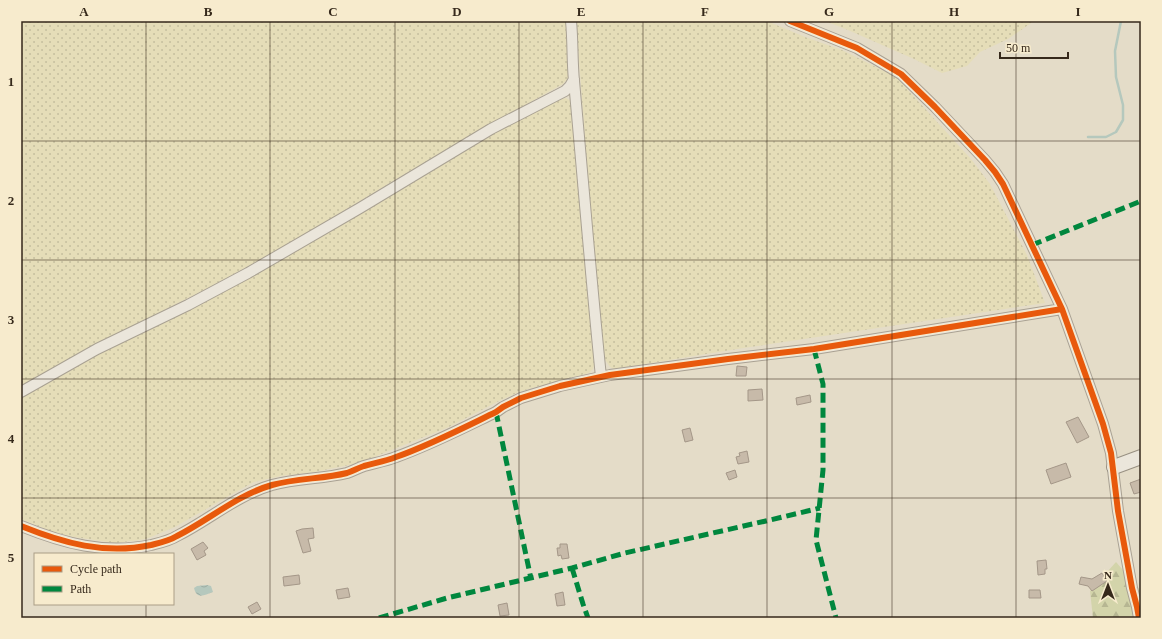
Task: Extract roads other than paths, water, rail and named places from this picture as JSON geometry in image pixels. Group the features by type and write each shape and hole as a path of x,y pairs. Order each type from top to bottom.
{"street":[{"path":"571,21 574,79 601,377"},
{"path":"790,21 857,48 901,74 935,107 995,172 1011,200 1062,309 1103,424 1114,467 1118,511 1139,618"},
{"path":"21,392 97,349 188,305 248,273 360,208 490,129 565,91 574,79"},
{"path":"21,526 55,538 92,547 109,549 140,547 175,537 254,491 288,481 330,477 349,473 396,457 438,440 496,412 521,398 560,386 601,377 728,358 822,348 1062,309"},
{"path":"1114,467 1141,456"}],"water":[{"path":"197,586 211,586 213,592 201,596 195,592 194,588"}],"waterway":[{"path":"1088,137 1106,137 1116,132 1123,120 1123,105 1116,77 1115,51 1121,21"}]}
